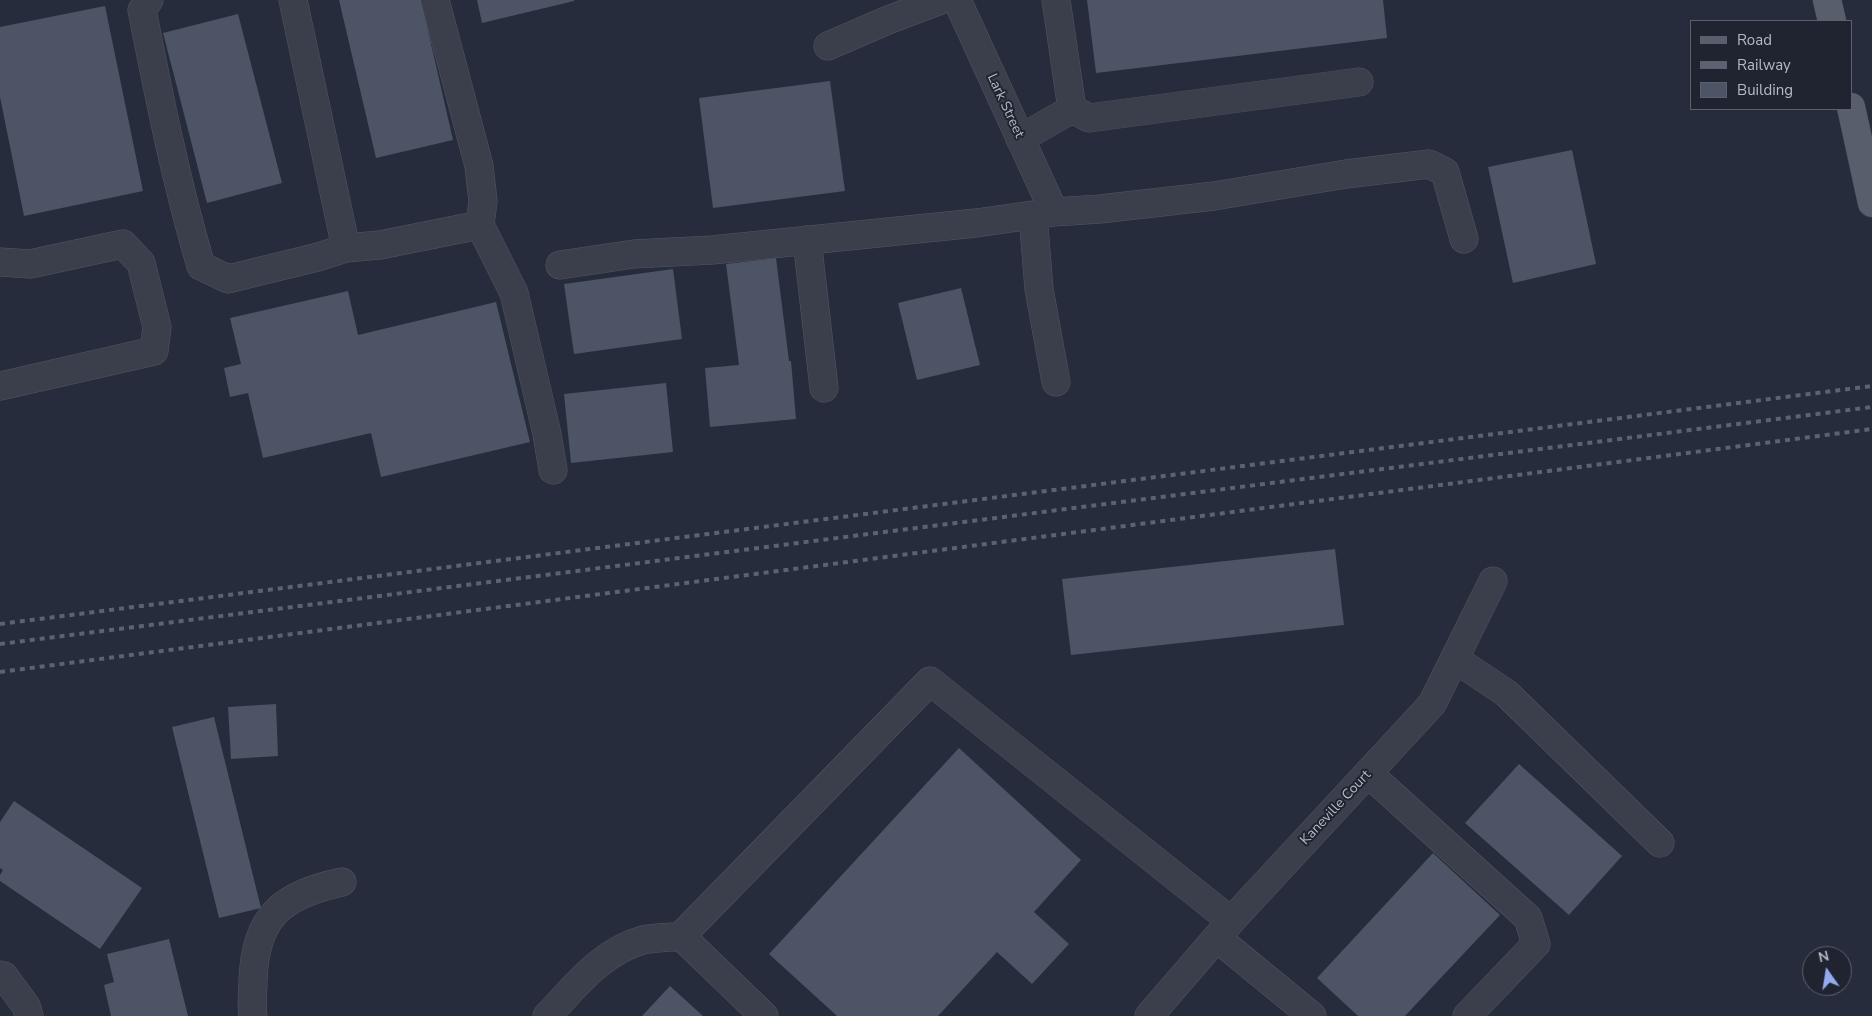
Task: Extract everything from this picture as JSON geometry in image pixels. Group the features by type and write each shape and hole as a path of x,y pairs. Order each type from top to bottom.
{"main road":[{"path":"1827,0 1832,20"},
{"path":"1852,110 1872,203"}],"street":[{"path":"149,0 142,10 161,108 201,266 228,279 318,257 346,248 380,245 480,225"},
{"path":"293,0 346,248"},
{"path":"435,0 479,166 483,201 480,225 514,293 547,434 553,470"},
{"path":"828,46 941,0"},
{"name":"Lark Street","path":"957,0 1020,139 1044,214"},
{"path":"1056,0 1072,109"},
{"path":"1072,109 1089,118 1360,82"},
{"path":"1020,139 1072,109"},
{"path":"560,264 634,254 712,250 1214,196 1346,174 1429,164 1445,172 1464,239"},
{"path":"1044,214 1039,289 1056,382"},
{"path":"807,240 824,388"},
{"path":"0,262 30,264 123,244 141,263 157,327 154,351 0,386"},
{"name":"Kaneville Court","path":"1149,1016 1224,929 1432,704 1493,581"},
{"path":"1455,658 1506,693 1660,843"},
{"path":"547,1016 595,966 617,951 643,940 681,936 930,681 1224,929 1312,1016"},
{"path":"1368,773 1528,918 1536,944 1467,1016"},
{"path":"253,1016 254,968 259,944 267,923 279,908 294,897 314,888 342,882"},
{"path":"681,936 764,1016"},
{"path":"0,975 4,976 26,1006 29,1016"}],"building":[{"path":"339,0 421,0 453,140 376,158"},
{"path":"477,0 574,0 574,1 482,23"},
{"path":"1087,0 1383,0 1387,38 1096,73"},
{"path":"105,6 143,191 24,216 0,97 0,27"},
{"path":"238,14 282,183 207,203 163,33"},
{"path":"830,81 845,191 713,208 699,98"},
{"path":"1572,150 1596,264 1513,283 1488,167"},
{"path":"776,258 789,361 791,361 796,419 710,427 705,368 739,365 726,264"},
{"path":"673,269 682,339 574,354 564,284"},
{"path":"961,288 980,365 917,380 898,303"},
{"path":"348,291 358,335 496,302 530,442 381,477 371,433 263,458 248,393 230,397 224,368 241,364 230,318"},
{"path":"666,383 673,452 571,463 564,394"},
{"path":"1335,549 1344,625 1071,655 1062,579"},
{"path":"276,704 278,756 231,759 228,707"},
{"path":"214,717 261,908 219,918 172,727"},
{"path":"959,748 1081,860 1034,912 1069,944 1032,984 997,952 938,1016 837,1016 769,954"},
{"path":"1519,764 1622,856 1569,915 1465,823"},
{"path":"14,801 142,888 100,949 0,881 0,875 3,870 0,868 0,822"},
{"path":"1433,853 1500,915 1405,1016 1358,1016 1317,978"},
{"path":"169,939 188,1016 111,1016 104,985 114,982 107,954"},
{"path":"670,986 703,1016 642,1016"}],"railway":[{"path":"0,624 1872,386"},
{"path":"0,644 1872,407"},
{"path":"0,672 1872,429"}]}
